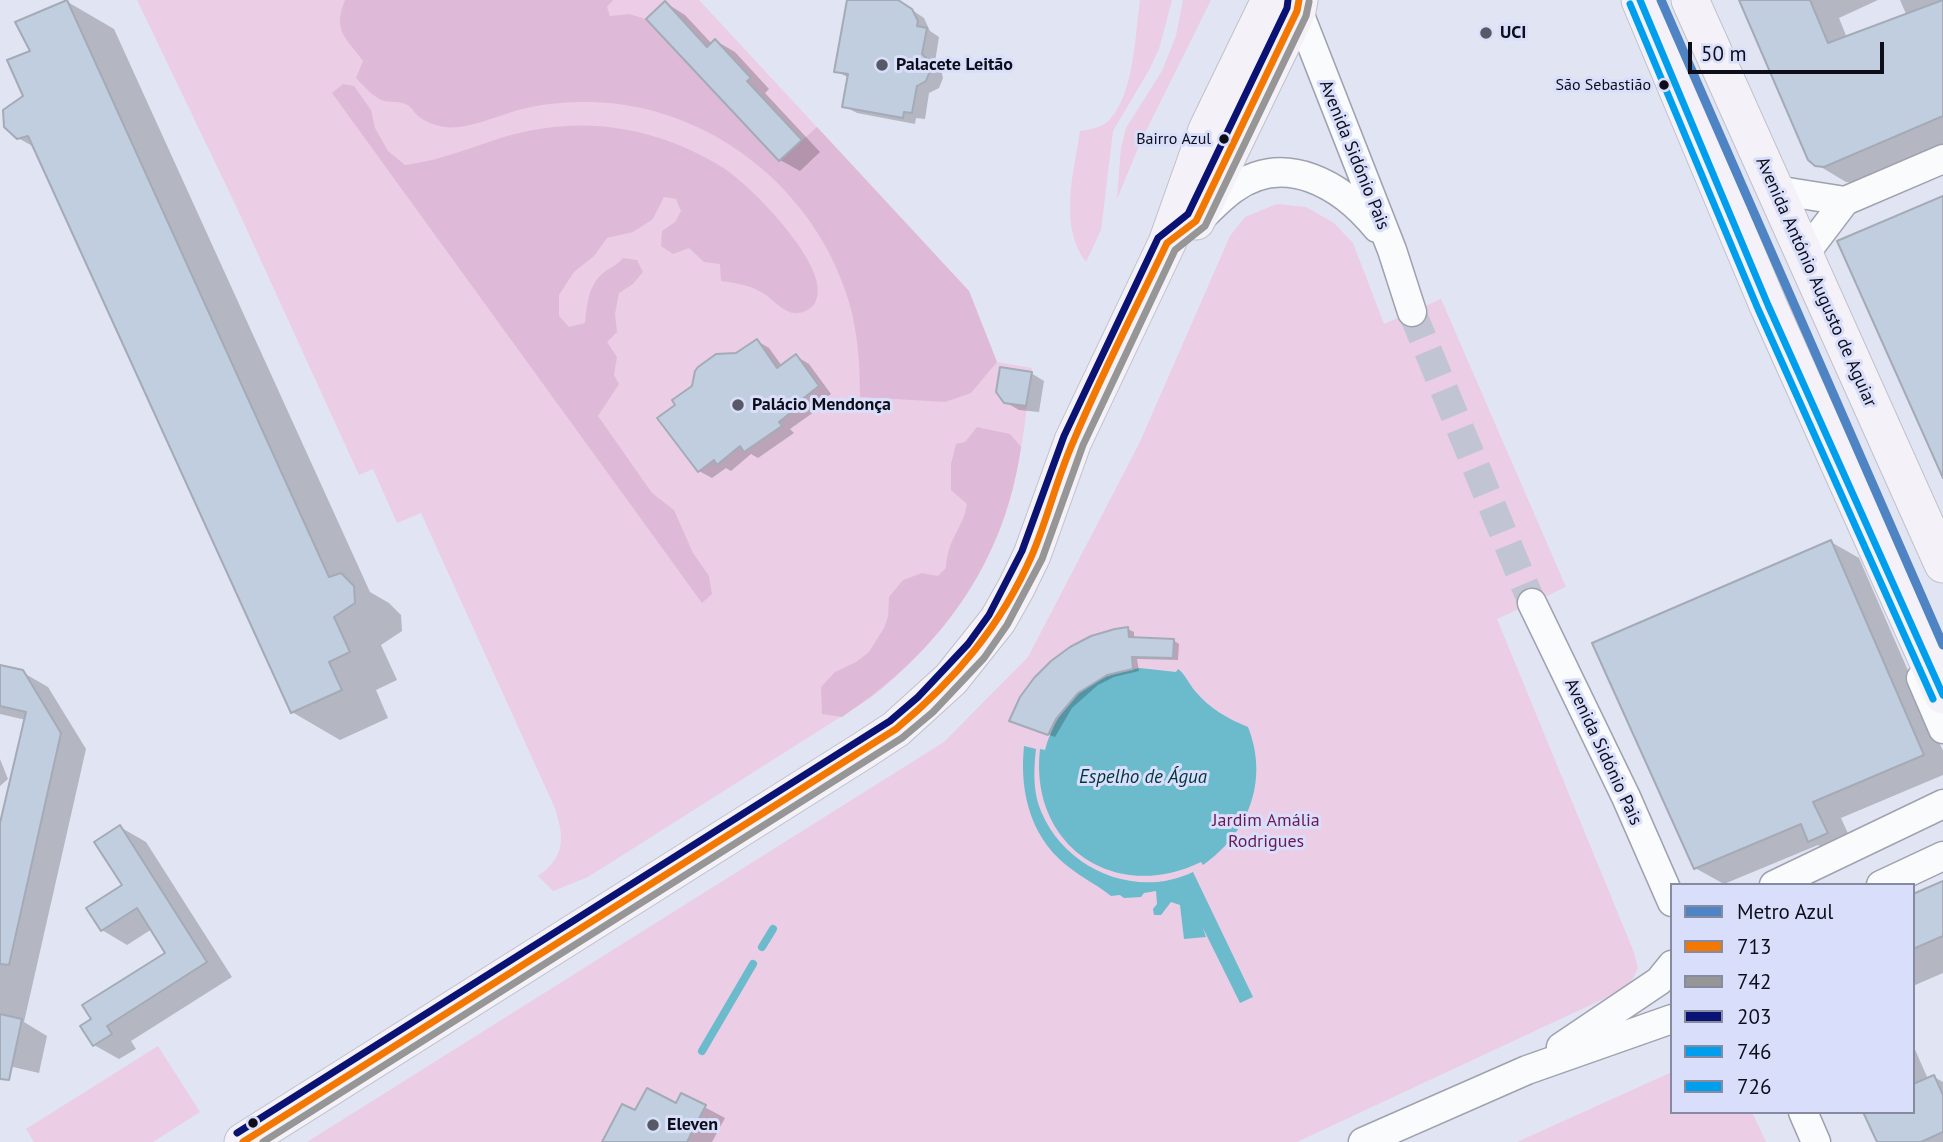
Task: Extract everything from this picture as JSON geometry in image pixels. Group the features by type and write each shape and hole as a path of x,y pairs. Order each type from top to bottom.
{"main road":[{"path":"1640,0 1768,305 1943,695"},
{"name":"Avenida António Augusto de Aguiar","path":"1690,0 1943,564"},
{"path":"1167,243 1196,221 1290,3"},
{"path":"243,1142 864,750 896,729 943,688 976,651 1016,589 1032,555 1073,441 1167,243 1207,130 1290,3"},
{"path":"1768,305 1804,255"}],"street":[{"name":"Avenida Sidónio Pais","path":"1290,3 1392,250 1412,312"},
{"path":"1804,255 1845,201 1943,159"},
{"path":"1196,221 1233,189 1247,181 1282,173 1296,174 1322,182 1350,198 1374,224 1392,250"},
{"path":"1775,190 1845,201"},
{"name":"Avenida Sidónio Pais","path":"1532,603 1626,797 1670,897"},
{"path":"1925,654 1921,677 1943,729"},
{"path":"1778,883 1943,804"},
{"path":"1885,883 1943,856"},
{"path":"1527,1070 1659,981 1670,967"},
{"path":"1363,1142 1527,1070 1670,1020"},
{"path":"1803,1114 1816,1142"}],"green space":[{"path":"137,0 699,0 969,291 997,362 1032,368 1020,455 1005,516 978,575 942,628 897,676 872,697 588,877 553,891 538,876 554,861 561,844 560,826 554,806 421,513 397,523 373,469 359,475 236,206"},
{"path":"1140,0 1172,0 1159,49 1113,131 1101,230 1086,262 1077,247 1070,215 1080,131 1106,123 1122,99 1132,66"},
{"path":"1183,0 1211,0 1141,141 1117,199 1121,148 1126,128 1162,71 1176,36"},
{"name":"Jardim Amália Rodrigues","path":"1277,204 1306,207 1334,223 1353,243 1384,324 1441,299 1566,587 1497,619 1633,950 1638,968 1629,987 1297,1142 307,1142 944,742 1028,657 1139,444 1230,236 1245,217"},
{"path":"158,1046 200,1112 153,1142 34,1142 26,1129"},
{"path":"1670,1073 1670,1114 1753,1114 1766,1142 1517,1142"}],"shaded area":[{"path":"345,0 613,0 607,7 610,16 629,14 646,19 779,161 817,127 969,291 997,362 971,393 945,402 860,397 855,325 833,261 811,223 784,190 752,160 716,136 676,118 634,107 590,102 558,103 517,110 460,127 430,123 407,105 377,97 356,78 363,61 346,40 340,27"},
{"path":"343,84 354,86 371,110 375,128 388,151 405,165 444,157 507,136 564,126 622,129 676,144 713,162 737,178 770,210 802,251 813,271 818,288 815,303 811,307 792,313 756,290 721,281 720,264 704,262 689,248 673,254 661,246 662,231 675,222 681,211 676,199 664,197 653,219 633,232 607,238 594,256 574,272 559,295 559,316 569,327 585,323 591,291 604,273 623,258 637,260 643,272 633,284 619,293 615,314 617,332 607,342 617,357 614,375 619,384 598,416 652,493 674,510 693,553 709,576 712,594 702,603 332,93"},
{"path":"977,427 1010,434 1021,447 1000,529 983,567 962,602 909,664 877,692 842,717 822,714 821,687 835,672 869,652 888,617 889,597 903,580 922,573 938,576 946,568 949,549 967,504 951,490 951,464 956,444 965,442"}],"water":[{"name":"Espelho de Água","path":"1140,668 1176,672 1178,669 1206,703 1226,717 1248,727 1256,766 1251,804 1243,821 1219,852 1203,865 1201,862 1169,873 1138,876 1109,870 1084,858 1063,838 1048,813 1040,783 1040,749 1045,750 1059,718 1079,693 1107,677"},
{"path":"1024,746 1036,749 1035,790 1048,825 1062,844 1080,860 1100,872 1123,880 1170,880 1193,872 1253,997 1240,1003 1203,928 1206,937 1184,939 1180,905 1171,902 1161,915 1154,915 1156,891 1144,893 1141,897 1111,896 1060,859 1048,846 1031,816 1024,782"}],"building":[{"path":"67,0 329,577 341,573 354,586 355,603 334,617 350,652 329,662 342,690 291,713 28,136 17,139 4,127 3,110 23,96 7,60 30,51 15,22"},
{"name":"Palacete Leitão","path":"847,0 898,0 912,9 918,21 917,26 927,28 922,54 928,60 930,71 926,81 917,86 912,113 904,112 903,118 842,107 848,74 834,72"},
{"path":"1739,0 1810,0 1828,43 1943,0 1943,116 1824,167 1815,166 1808,160"},
{"path":"665,1 707,47 715,39 751,78 747,81 802,140 779,161 646,19"},
{"path":"1943,196 1943,478 1837,241"},
{"name":"Palácio Mendonça","path":"757,339 777,368 796,354 819,386 779,422 782,426 744,452 740,446 717,465 714,460 698,472 657,418 675,405 672,400 692,386 698,367 716,354 736,353"},
{"path":"1000,367 1032,372 1026,406 1004,403 996,392"},
{"path":"1831,540 1924,755 1813,802 1828,833 1808,842 1801,824 1694,869 1592,643"},
{"path":"1128,627 1129,637 1174,639 1173,658 1132,657 1133,669 1107,675 1078,693 1056,719 1048,735 1009,721 1020,697 1051,661 1091,636"},
{"path":"0,665 23,670 61,733 9,965 0,964 0,823 26,712 0,706"},
{"path":"120,825 207,962 107,1026 112,1034 93,1046 80,1026 91,1019 82,1005 165,953 137,908 101,931 86,908 122,885 94,842"},
{"path":"1943,881 1943,936 1915,948 1915,893"},
{"path":"0,1014 22,1019 9,1080 0,1079"},
{"path":"1934,1075 1943,1095 1943,1132 1921,1142 1877,1142 1864,1114 1915,1114 1915,1083"},
{"name":"Eleven","path":"647,1088 676,1103 681,1093 706,1105 687,1142 602,1142 622,1104 635,1110"}],"waterway":[{"path":"762,947 773,929"},
{"path":"702,1051 753,964"}],"tunnel":[{"path":"1412,312 1532,603"}],"metro line":[{"name":"Azul","path":"1661,0 1943,645"}],"transit line":[{"name":"203","path":"237,1133 890,721 918,697 968,644 989,615 1022,551 1064,436 1158,238 1188,214 1287,8 1288,0"},
{"name":"713","path":"243,1142 896,729 957,671 991,628 1020,581 1038,541 1068,454 1119,341 1167,243 1196,221 1297,11 1299,0"},
{"name":"746","path":"1640,0 1768,305 1943,695"},
{"name":"742","path":"263,1142 902,738 933,712 984,658 1007,625 1042,559 1083,445 1175,250 1205,226 1306,16 1309,2"},
{"name":"726","path":"1630,4 1758,309 1933,699"}],"place":[{"name":"UCI","path":"1486,33"},
{"name":"Palacete Leitão","path":"882,65"},
{"name":"São Sebastião","path":"1664,85"},
{"name":"Bairro Azul","path":"1224,139"},
{"name":"Palácio Mendonça","path":"738,405"},
{"name":"Eleven","path":"653,1125"}]}
